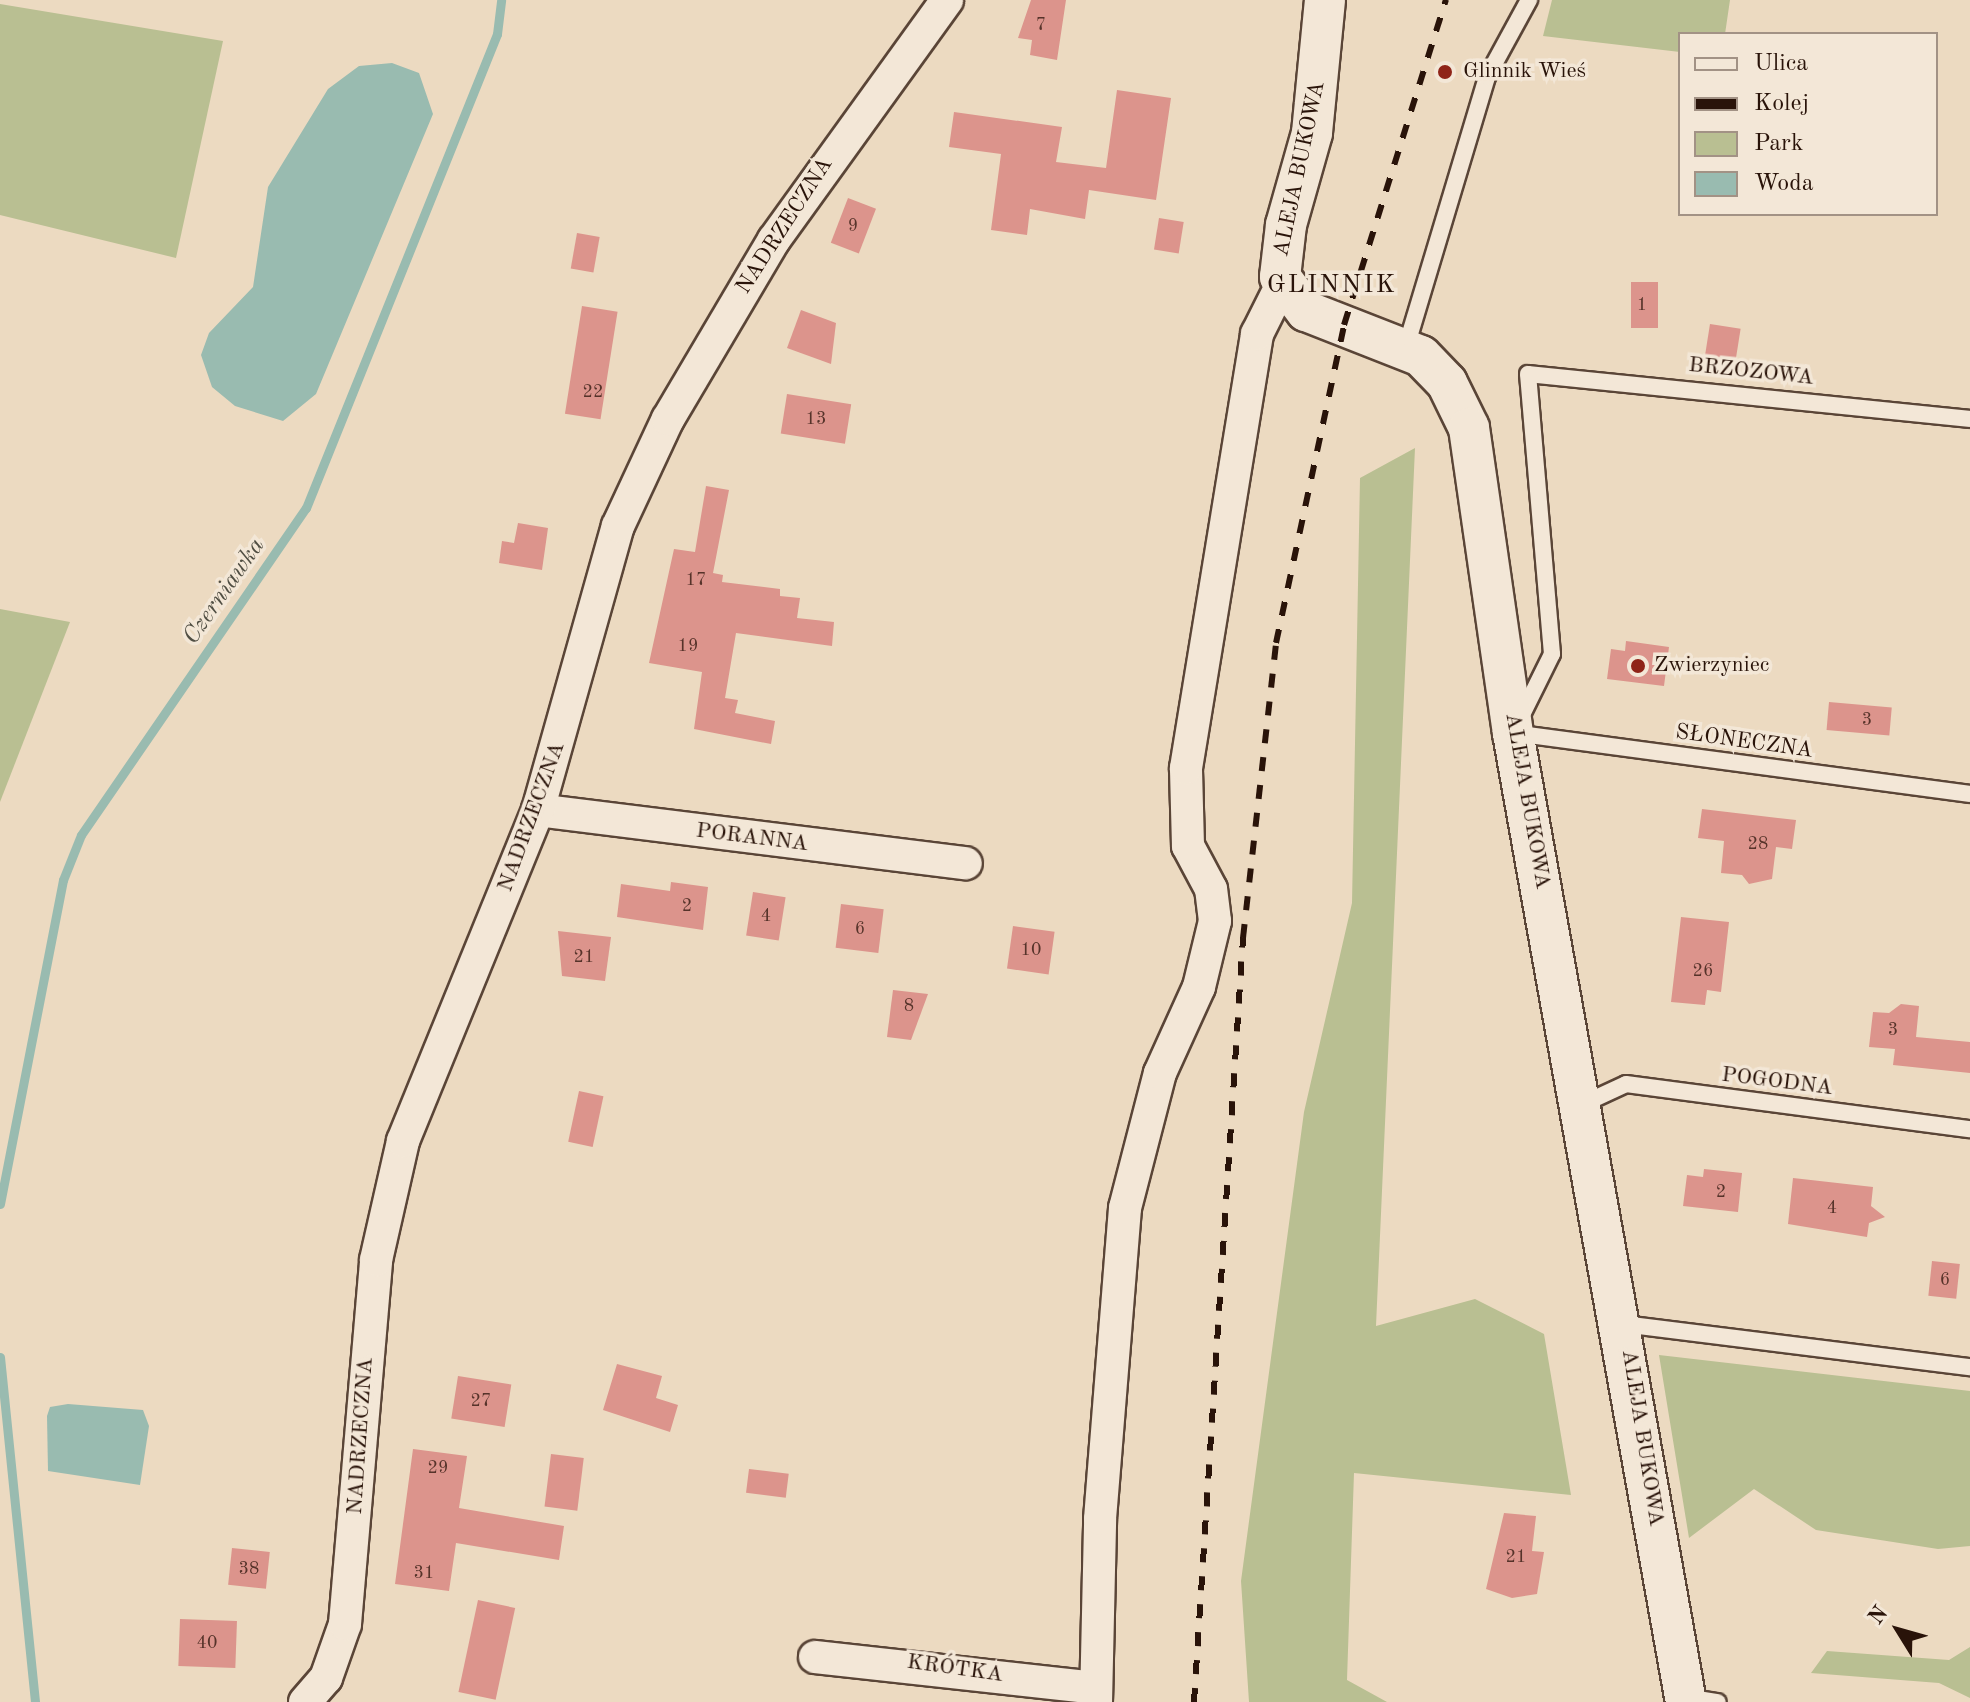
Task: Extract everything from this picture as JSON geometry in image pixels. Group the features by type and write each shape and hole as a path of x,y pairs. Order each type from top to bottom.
{"street":[{"name":"NADRZECZNA","path":"305,1702 326,1678 345,1624 376,1260 403,1141 538,810 618,526 668,419 790,216 947,0"},
{"name":"ALEJA BUKOWA","path":"1325,0 1312,133 1280,252 1282,284 1306,311 1406,347 1447,383 1469,428 1513,733 1696,1700"},
{"path":"1095,1695 1125,1208 1160,1073 1199,987 1215,921 1211,889 1188,846 1186,768 1257,334 1282,284"},
{"name":"PORANNA","path":"538,810 966,863"},
{"name":"KRÓTKA","path":"815,1657 1095,1695"}],"lane":[{"path":"1406,347 1487,77 1529,0"},
{"name":"BRZOZOWA","path":"1513,733 1552,654 1528,374 1970,419"},
{"name":"SŁONECZNA","path":"1513,733 1970,794"},
{"name":"POGODNA","path":"1583,1104 1626,1084 1970,1129"},
{"path":"1623,1324 1970,1367"}],"green space":[{"path":"1552,0 1730,0 1725,32 1678,32 1678,52 1543,36"},
{"path":"0,4 223,41 176,258 0,215"},
{"path":"1415,448 1376,1326 1475,1299 1544,1334 1571,1495 1354,1473 1347,1680 1387,1702 1249,1702 1241,1581 1304,1112 1352,903 1360,478"},
{"path":"0,609 70,622 0,802"},
{"path":"1659,1355 1970,1391 1970,1546 1938,1549 1816,1530 1754,1489 1689,1538"},
{"path":"1970,1647 1970,1698 1939,1683 1811,1673 1827,1651 1949,1660"}],"water":[{"path":"392,63 419,73 433,114 316,394 283,421 235,406 212,387 201,355 209,333 253,287 268,187 328,89 359,66"},
{"path":"68,1404 143,1410 149,1426 140,1485 48,1471 47,1416 50,1407"}],"building":[{"path":"1031,0 1066,0 1057,60 1030,55 1032,40 1018,38"},
{"path":"1117,90 1171,98 1156,200 1089,190 1085,219 1030,209 1027,235 991,230 1001,154 949,147 954,112 1062,127 1056,162 1106,168"},
{"path":"848,198 876,209 859,254 831,243"},
{"path":"1159,218 1184,222 1179,254 1154,250"},
{"path":"577,233 600,237 593,272 571,268"},
{"path":"1631,282 1658,282 1658,328 1631,328"},
{"path":"582,306 618,312 601,419 565,414"},
{"path":"801,310 836,323 831,364 787,348"},
{"path":"1710,324 1741,329 1734,370 1703,365"},
{"path":"787,394 851,404 845,444 781,434"},
{"path":"706,486 729,490 713,573 723,575 722,582 780,589 780,596 800,598 797,618 834,622 832,646 736,633 725,698 738,700 735,713 775,721 771,744 694,729 702,672 649,663 674,549 695,552"},
{"path":"518,523 548,528 542,570 499,563 502,541 514,543"},
{"name":"Zwierzyniec","path":"1626,641 1669,647 1664,686 1607,679 1611,649 1625,651"},
{"path":"1829,702 1892,707 1889,735 1827,730"},
{"path":"1702,809 1796,820 1792,849 1776,847 1772,879 1749,884 1742,875 1721,873 1724,841 1698,838"},
{"path":"671,882 708,887 703,930 617,917 621,884 670,891"},
{"path":"753,892 786,897 779,941 746,935"},
{"path":"841,904 884,909 878,953 836,948"},
{"path":"1681,917 1729,922 1721,992 1707,990 1705,1005 1671,1002"},
{"path":"1013,926 1055,932 1049,974 1007,969"},
{"path":"558,931 611,937 605,981 562,976"},
{"path":"893,990 928,994 911,1040 887,1037"},
{"path":"1901,1004 1919,1006 1916,1037 1970,1042 1970,1073 1893,1065 1895,1049 1869,1047 1873,1012 1889,1013"},
{"path":"579,1091 603,1096 593,1147 568,1142"},
{"path":"1704,1169 1742,1173 1738,1212 1683,1206 1687,1175 1703,1177"},
{"path":"1793,1178 1873,1187 1871,1206 1885,1217 1869,1223 1867,1237 1788,1224"},
{"path":"1932,1261 1960,1264 1956,1299 1928,1296"},
{"path":"617,1364 662,1376 656,1398 678,1405 670,1432 603,1410"},
{"path":"458,1376 511,1384 505,1427 451,1418"},
{"path":"413,1449 467,1456 459,1508 564,1526 559,1560 456,1543 449,1591 395,1584"},
{"path":"551,1454 584,1458 577,1511 545,1507"},
{"path":"749,1469 789,1474 786,1498 746,1493"},
{"path":"1504,1513 1536,1516 1532,1551 1544,1552 1537,1594 1512,1598 1486,1589"},
{"path":"232,1548 270,1552 266,1589 228,1585"},
{"path":"478,1600 515,1608 496,1700 458,1692"},
{"path":"180,1619 237,1621 235,1668 178,1666"}],"waterway":[{"name":"Czerniawka","path":"0,1204 63,880 81,835 306,508 497,34 501,0"},
{"name":"Czerniawka","path":"0,1357 35,1702"}],"railway":[{"path":"1194,1702 1243,938 1276,643 1344,325 1446,0"}],"place":[{"name":"Glinnik Wieś","path":"1445,72"},
{"name":"Zwierzyniec","path":"1638,666"}],"district":[{"name":"GLINNIK","path":"1332,286"}]}
